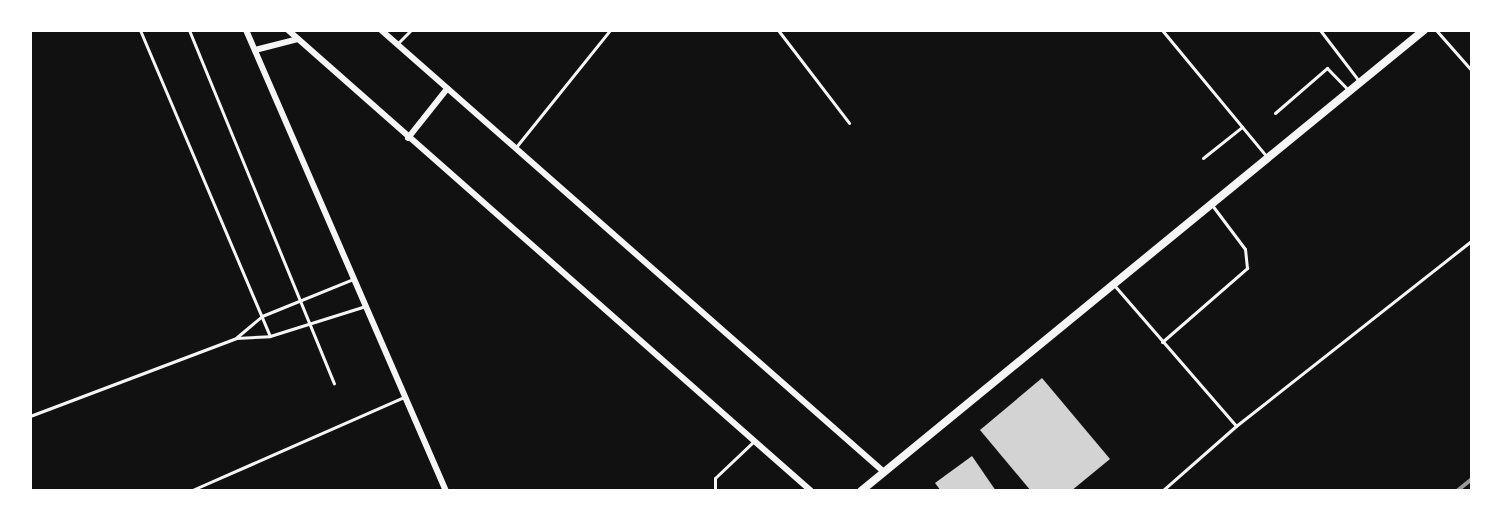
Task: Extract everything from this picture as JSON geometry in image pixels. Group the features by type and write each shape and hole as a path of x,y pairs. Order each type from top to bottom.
{"main road":[{"path":"861,491 1422,30"}],"street":[{"path":"246,30 446,491"},
{"path":"288,30 811,491"},
{"path":"381,30 884,472"},
{"path":"255,50 298,39"},
{"path":"408,138 447,89"}],"lane":[{"path":"140,30 270,336"},
{"path":"189,30 334,383"},
{"path":"397,44 411,30"},
{"path":"514,149 610,30"},
{"path":"778,30 849,123"},
{"path":"1162,30 1267,157"},
{"path":"1320,30 1359,81"},
{"path":"1436,30 1472,71"},
{"path":"1275,112 1327,68 1348,90"},
{"path":"1203,158 1242,127"},
{"path":"1161,342 1247,268 1245,249 1211,203"},
{"path":"1162,491 1236,426 1472,240"},
{"path":"236,338 262,316 354,279"},
{"path":"1113,284 1236,426"},
{"path":"30,416 236,338 270,336 366,306"},
{"path":"190,491 405,396"},
{"path":"715,491 715,478 754,441"}],"building":[{"path":"1042,378 1110,459 1071,491 1031,491 980,430"},
{"path":"972,456 996,491 941,491 935,483"}],"railway":[{"path":"1457,491 1472,479"}]}
